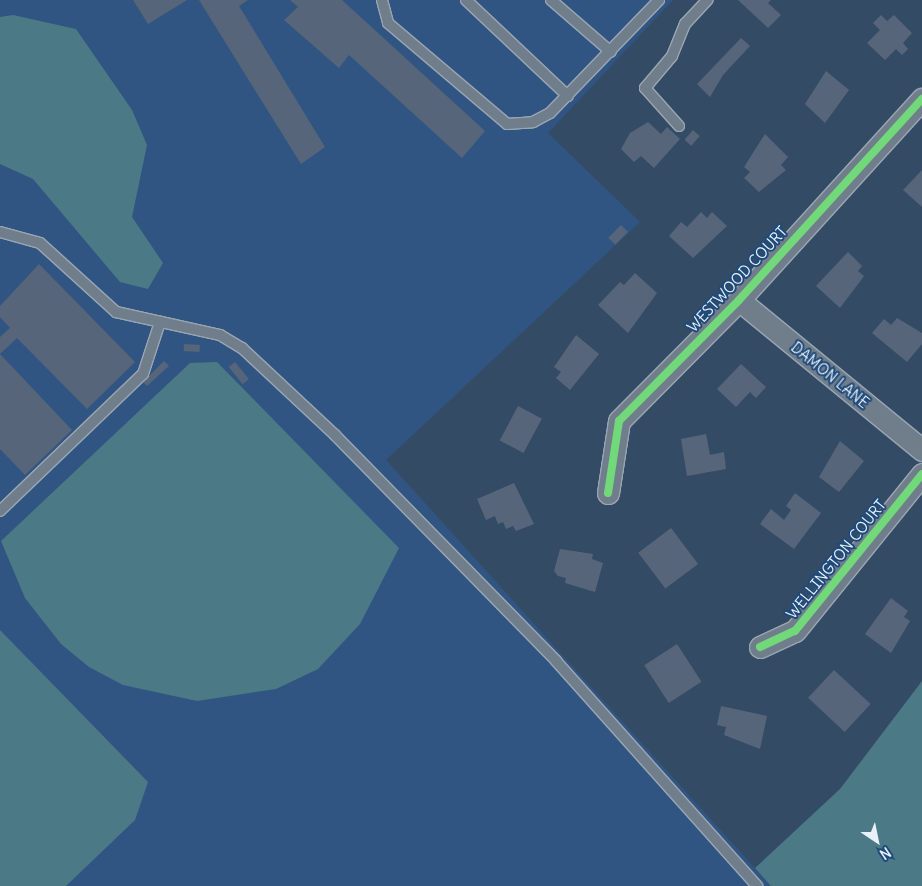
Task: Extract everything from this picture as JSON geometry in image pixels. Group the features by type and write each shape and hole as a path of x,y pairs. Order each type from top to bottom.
{"street":[{"name":"WESTWOOD COURT","path":"608,493 620,421 739,300 922,99"},
{"name":"DAMON LANE","path":"739,300 922,450"},
{"name":"WELLINGTON COURT","path":"760,647 795,631 922,474"}],"lane":[{"path":"382,0 388,23 507,124 533,122 568,96 659,0"},
{"path":"466,0 568,96"},
{"path":"551,0 611,52"},
{"path":"679,126 645,88 672,56 685,24 707,0"},
{"path":"0,232 40,243 116,312 220,335 242,348 335,435 556,661 757,886"},
{"path":"0,511 143,374 160,322"}],"shaded area":[{"path":"0,0 673,0 548,133 640,222 386,460 771,886 0,886"}],"green space":[{"path":"13,15 76,29 132,110 147,145 132,217 163,263 148,289 120,282 33,179 0,164 0,17"},
{"path":"217,362 399,548 360,624 318,669 276,689 197,701 123,685 89,667 61,644 25,598 1,541 190,363"},
{"path":"0,630 148,782 135,820 66,886 0,886"},
{"path":"922,681 922,886 771,886 755,868 840,789"}],"building":[{"path":"133,0 187,0 148,24"},
{"path":"199,0 248,0 239,6 325,147 301,164"},
{"path":"290,0 342,0 485,131 462,158 349,55 339,68 284,20 298,7"},
{"path":"738,0 771,0 768,3 781,15 768,28"},
{"path":"881,15 887,21 894,15 912,33 903,43 908,49 902,55 896,49 885,60 867,43 880,30 873,23"},
{"path":"741,38 750,46 723,75 710,97 697,84"},
{"path":"826,71 849,90 825,123 805,104"},
{"path":"648,122 661,134 667,127 680,139 654,168 641,156 634,162 621,149 630,133"},
{"path":"693,130 700,136 691,146 684,140"},
{"path":"765,134 788,157 781,165 786,170 759,192 744,178 750,172 744,167"},
{"path":"922,170 922,207 903,190"},
{"path":"701,212 707,218 712,212 727,226 693,258 669,236 681,222 687,227"},
{"path":"621,225 628,232 615,245 608,238"},
{"path":"848,252 862,266 858,271 864,276 840,308 816,286"},
{"path":"39,264 135,362 87,409 17,338 0,354 0,337 10,328 0,317 0,306"},
{"path":"635,273 657,293 628,333 598,305 620,282 624,285"},
{"path":"897,318 922,333 922,344 907,362 872,333 884,319 891,325"},
{"path":"576,335 599,354 570,390 556,378 561,372 554,367"},
{"path":"184,344 200,345 199,352 184,351"},
{"path":"0,354 72,430 25,475 0,449"},
{"path":"164,361 169,366 147,386 143,382"},
{"path":"235,362 249,379 243,384 229,367"},
{"path":"741,364 766,387 756,398 750,392 736,407 717,389"},
{"path":"518,406 542,419 524,453 500,440"},
{"path":"706,434 710,455 724,452 726,469 687,476 681,439"},
{"path":"840,441 864,461 839,492 819,477"},
{"path":"514,483 534,524 516,531 513,526 506,529 503,522 498,524 495,516 486,520 477,499"},
{"path":"795,493 821,513 794,549 760,524 771,509 784,520 791,510 786,506"},
{"path":"671,528 698,564 665,589 638,553"},
{"path":"560,549 593,554 592,559 603,563 595,592 565,583 566,578 558,576 554,571"},
{"path":"891,598 908,611 904,617 910,621 891,653 865,634"},
{"path":"677,644 702,682 669,703 644,665"},
{"path":"834,670 871,704 845,732 808,698"},
{"path":"721,706 767,716 760,749 724,735 726,727 717,725"}],"cycle path":[{"path":"608,493 619,421 739,300 922,99"},
{"path":"760,647 795,631 922,474"}]}
